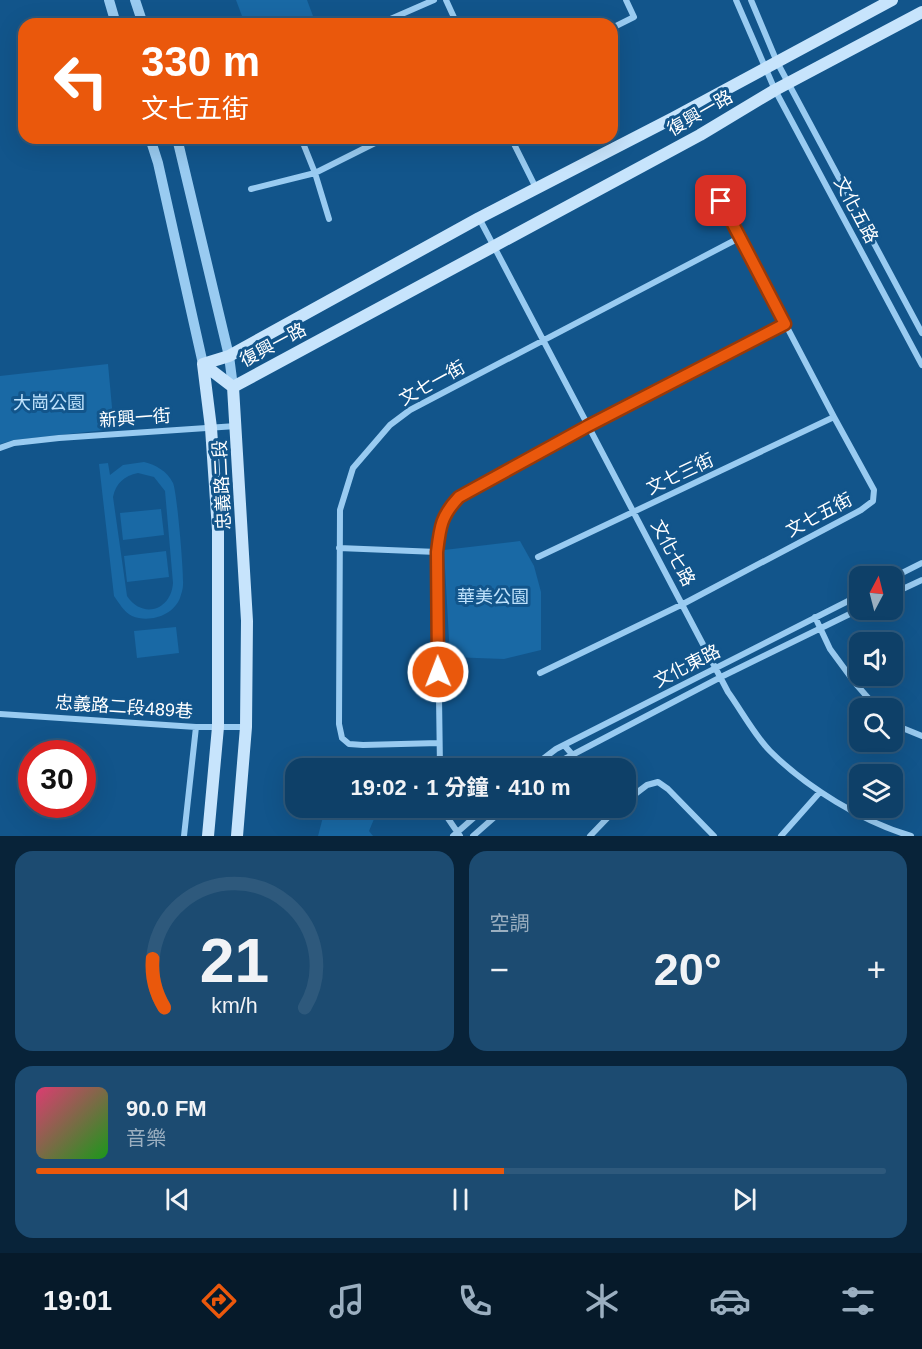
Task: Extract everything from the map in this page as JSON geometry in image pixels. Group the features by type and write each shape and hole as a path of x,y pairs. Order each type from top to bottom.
{"main road":[{"name":"復興一路","path":"203,364 229,356 479,218 673,118 892,0"},
{"name":"復興一路","path":"203,364 233,387 700,135 775,90 922,12"},
{"name":"忠義路二段","path":"203,364 211,428 218,530 218,728 208,836"},
{"name":"忠義路二段","path":"233,387 247,621 246,727 237,836"}],"street":[{"path":"109,0 114,18"},
{"path":"135,0 141,18"},
{"path":"393,18 434,0"},
{"path":"446,0 454,18"},
{"path":"618,25 634,17 626,0"},
{"path":"736,0 771,65"},
{"path":"751,0 771,65"},
{"name":"文化五路","path":"771,65 788,84 922,332"},
{"name":"文化五路","path":"771,65 775,90 922,365"},
{"name":"忠義路二段","path":"152,144 203,364"},
{"name":"忠義路二段","path":"178,144 229,356 233,387"},
{"path":"303,144 329,219"},
{"path":"251,189 315,173 373,144"},
{"path":"514,144 536,188"},
{"name":"文七五街","path":"540,673 682,604 861,510 873,501 874,490 721,201"},
{"name":"文化七路","path":"479,218 728,692 770,751 820,792 882,827 911,836"},
{"name":"文七一街","path":"439,743 363,745 349,744 342,738 339,724 340,510 352,468 390,425 410,410 741,237"},
{"path":"440,758 437,552 446,510 459,497 588,426 785,324"},
{"path":"908,339 922,332"},
{"name":"文七三街","path":"538,557 834,417"},
{"name":"新興一街","path":"0,448 14,443 59,438 237,426"},
{"path":"339,548 437,552"},
{"path":"903,573 922,563"},
{"path":"903,589 921,581 913,568"},
{"name":"文化東路","path":"545,758 564,745 849,600"},
{"name":"文化東路","path":"567,758 721,677 849,614"},
{"path":"815,617 830,649 868,698"},
{"name":"忠義路二段489巷","path":"0,714 196,727 246,727"},
{"path":"184,836 196,727"},
{"path":"903,728 922,736"},
{"path":"564,745 575,758"},
{"path":"636,793 647,785 658,782 668,789 714,836"},
{"path":"781,836 820,792"},
{"path":"447,818 457,835 475,818"},
{"path":"473,836 493,818"},
{"path":"590,836 607,818"}],"green space":[{"path":"236,0 307,0 314,18 243,18"},
{"name":"大崗公園","path":"108,364 114,429 14,440 0,444 0,376"},
{"path":"144,462 157,467 171,479 175,490 183,588 177,604 172,609 153,618 132,616 124,610 114,596 99,464 108,463 110,475 123,465","holes":["138,473 154,477 165,491 173,583 167,600 155,609 148,609 140,608 127,596 113,497 121,481 129,476"]},
{"path":"161,509 164,535 123,540 120,513"},
{"name":"華美公園","path":"520,541 534,566 541,592 541,650 504,659 450,657 444,550"},
{"path":"166,551 169,577 127,582 124,556"},
{"path":"176,627 179,653 137,658 134,631"},
{"path":"323,818 374,819 369,831 373,836 318,836"}],"route":[{"path":"438,672 437,552 446,510 459,497 588,426 785,324 721,201"}]}
